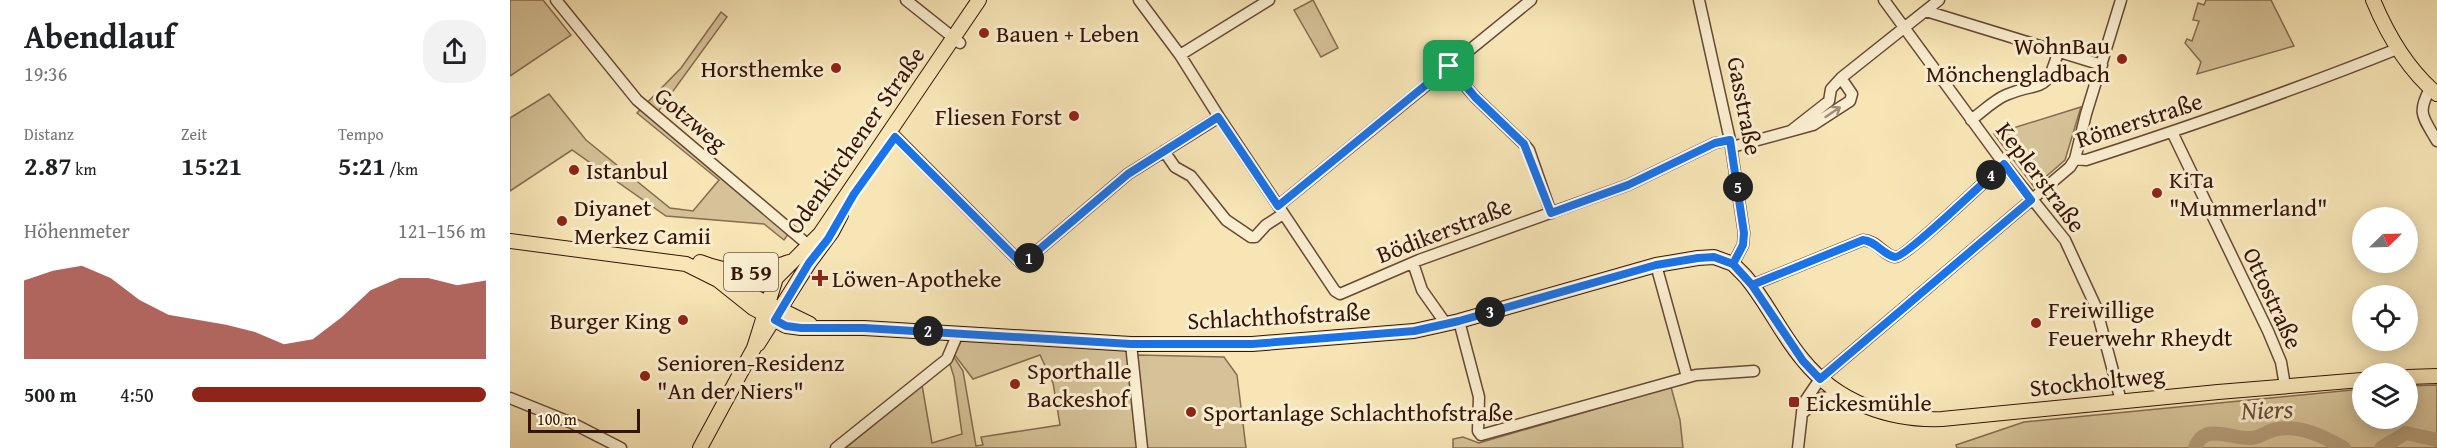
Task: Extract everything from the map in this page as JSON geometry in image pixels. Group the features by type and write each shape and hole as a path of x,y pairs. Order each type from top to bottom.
{"main road":[{"name":"Odenkirchener Straße","path":"957,40 979,0"},
{"name":"Odenkirchener Straße","path":"772,312 809,263 814,249 957,40 988,0"},
{"path":"2373,0 2397,49 2434,92"},
{"name":"B 59","path":"510,232 674,254 722,269 749,273 776,268 796,259"},
{"name":"B 59","path":"510,241 687,264 718,280 749,305 772,312"},
{"name":"Odenkirchener Straße","path":"772,312 776,278 796,259 814,249"},
{"name":"Schlachthofstraße","path":"772,312 786,326 801,328 958,333 1131,344 1252,344 1414,331 1656,265 1714,257 1733,264"},
{"name":"B 59","path":"705,264 772,312"},
{"path":"1733,264 1752,285 1803,361 1820,379 1841,395"},
{"name":"B 59","path":"700,448 754,348 762,342 772,312"},
{"path":"2418,377 2437,376"},
{"name":"Stockholtweg","path":"1841,395 1893,416 1918,420 2352,381"}],"street":[{"name":"Gotzweg","path":"556,0 637,100 814,249"},
{"path":"906,0 957,40"},
{"path":"1139,0 1180,55 1280,210"},
{"path":"1180,55 1269,0"},
{"path":"1164,151 1175,167 1191,176 1226,220 1251,237 1255,237 1280,210 1449,66 1531,0"},
{"name":"Gasstraße","path":"1699,0 1731,144 1744,233 1743,245 1733,264"},
{"name":"Keplerstraße","path":"1884,0 2031,200 2051,220 2065,240 2096,307 2121,401"},
{"path":"1792,130 1829,101 1831,89 1841,78 1939,0"},
{"path":"2075,159 2086,114 2121,0"},
{"path":"1926,11 2102,65"},
{"name":"Römerstraße","path":"1798,448 1803,404 1820,379 2070,167 2075,159 2086,160 2304,87 2397,49"},
{"path":"1971,120 2004,95 2043,84 2050,78 2058,52"},
{"path":"1449,66 1475,97 1524,144 1551,213"},
{"name":"Bödikerstraße","path":"1280,210 1335,291 1340,294 1413,263 1628,185 1715,143 1731,144 1813,125 1850,101 1852,94 1841,78"},
{"path":"2434,92 2421,104 2422,112 2437,141"},
{"path":"892,134 1022,264 1102,194 1218,117"},
{"name":"Ottostraße","path":"2172,132 2268,331 2281,362 2285,386"},
{"path":"1752,285 1863,240 1871,240 1893,257 1899,257 2004,164"},
{"path":"1413,263 1422,290 1452,322 1479,397 1478,431 1481,435 1687,377 1754,371"},
{"path":"1656,265 1687,377"},
{"path":"836,448 946,359 958,333"},
{"path":"1131,344 1142,448"},
{"path":"1802,414 1817,399 1841,395"},
{"path":"510,398 572,423 621,448"}],"shaded area":[{"path":"510,0 543,0 571,35 510,76"},
{"path":"1313,0 1338,48 1321,57 1294,10"},
{"path":"2206,0 2271,0 2294,46 2197,74 2201,62 2185,43 2187,39 2192,41 2199,21 2193,20 2198,3 2204,5"},
{"path":"721,12 727,17 657,113 794,226 784,240 764,224 666,216 572,150 510,191 510,118 549,94 586,140 670,208 693,211 719,180 637,113 681,68"},
{"path":"2081,107 2065,160 2034,187 1994,134"},
{"path":"962,340 1128,343 1137,448 845,448 922,385 932,443 962,434 954,377 949,361 954,357 963,371 976,446 983,445 981,437 1060,425 1053,383 1040,355 973,379 954,354"},
{"name":"Sportanlage Schlachthofstraße","path":"1138,355 1224,357 1237,375 1246,448 1146,448 1135,358"},
{"path":"2437,385 2437,448 1957,448 1956,445 2024,422 2352,390 2352,429 2418,429 2418,386"},
{"path":"1671,387 1680,420 1683,448 1453,448 1453,439 1463,437 1479,443"}],"waterway":[{"name":"Niers","path":"2195,448 2199,440 2212,433 2252,438 2287,428 2304,430 2344,448"},
{"name":"Niers","path":"2381,448 2406,433 2437,440"}],"place":[{"name":"Bauen + Leben","path":"984,33"},
{"name":"WohnBau Mönchengladbach","path":"2122,59"},
{"name":"Horsthemke","path":"836,68"},
{"name":"Fliesen Forst","path":"1074,116"},
{"name":"Istanbul","path":"574,170"},
{"name":"KiTa \"Mummerland\"","path":"2157,193"},
{"name":"Diyanet Merkez Camii","path":"562,221"},
{"name":"Löwen-Apotheke","path":"820,278"},
{"name":"Burger King","path":"683,320"},
{"name":"Freiwillige Feuerwehr Rheydt","path":"2036,323"},
{"name":"Senioren-Residenz \"An der Niers\"","path":"645,376"},
{"name":"Sporthalle Backeshof","path":"1015,384"},
{"name":"Eickesmühle","path":"1794,402"},
{"name":"Sportanlage Schlachthofstraße","path":"1191,412"}],"route":[{"path":"1449,66 1278,206 1218,117 1128,174 1022,264 895,137 854,194 828,239 809,263 775,320 786,326 801,328 864,328 1128,343 1207,345 1252,344 1414,331 1459,321 1656,265 1698,258 1714,257 1733,264 1752,285 1863,240 1871,240 1893,257 1899,257 2004,164 2031,200 1820,379 1803,361 1752,285 1745,276 1733,264 1743,245 1744,233 1730,140 1715,143 1628,185 1551,213 1524,144 1475,97 1449,66"}]}
